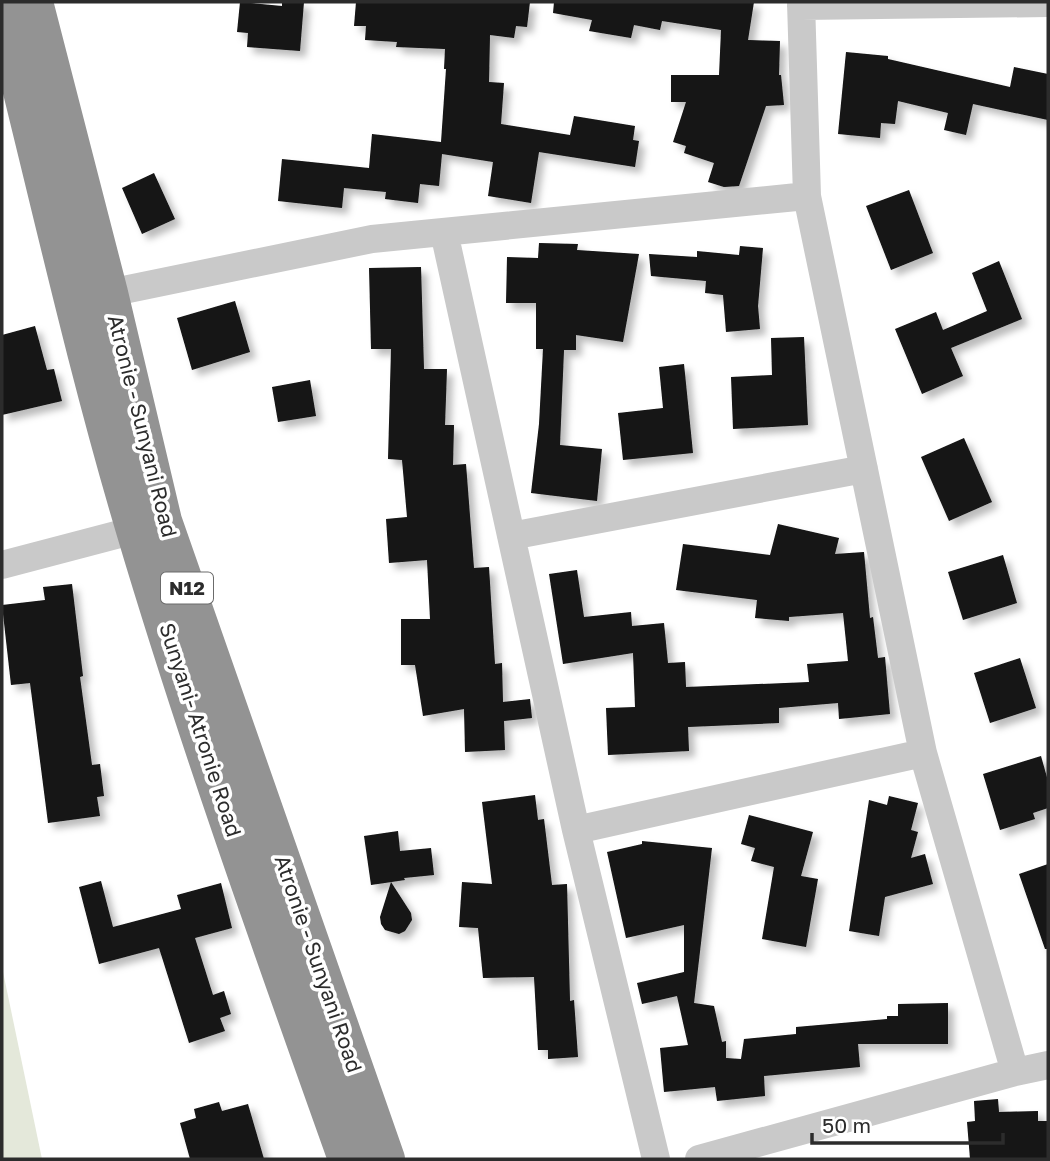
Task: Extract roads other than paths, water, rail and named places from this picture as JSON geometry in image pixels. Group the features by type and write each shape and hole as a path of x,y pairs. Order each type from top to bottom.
{"highway":[{"name":"Atronie - Sunyani Road","path":"34,2 109,293 163,521 386,1159"},
{"name":"Sunyani- Atronie Road","path":"3,22 135,530 211,767 347,1159"}],"street":[{"path":"1015,1072 923,753 807,196 801,4 1048,3"},
{"path":"109,293 372,239 807,196"},
{"path":"444,232 576,830 656,1159"},
{"path":"511,537 864,469"},
{"path":"2,565 135,530"},
{"path":"576,830 923,753"},
{"path":"715,1157 1048,1065"}]}
